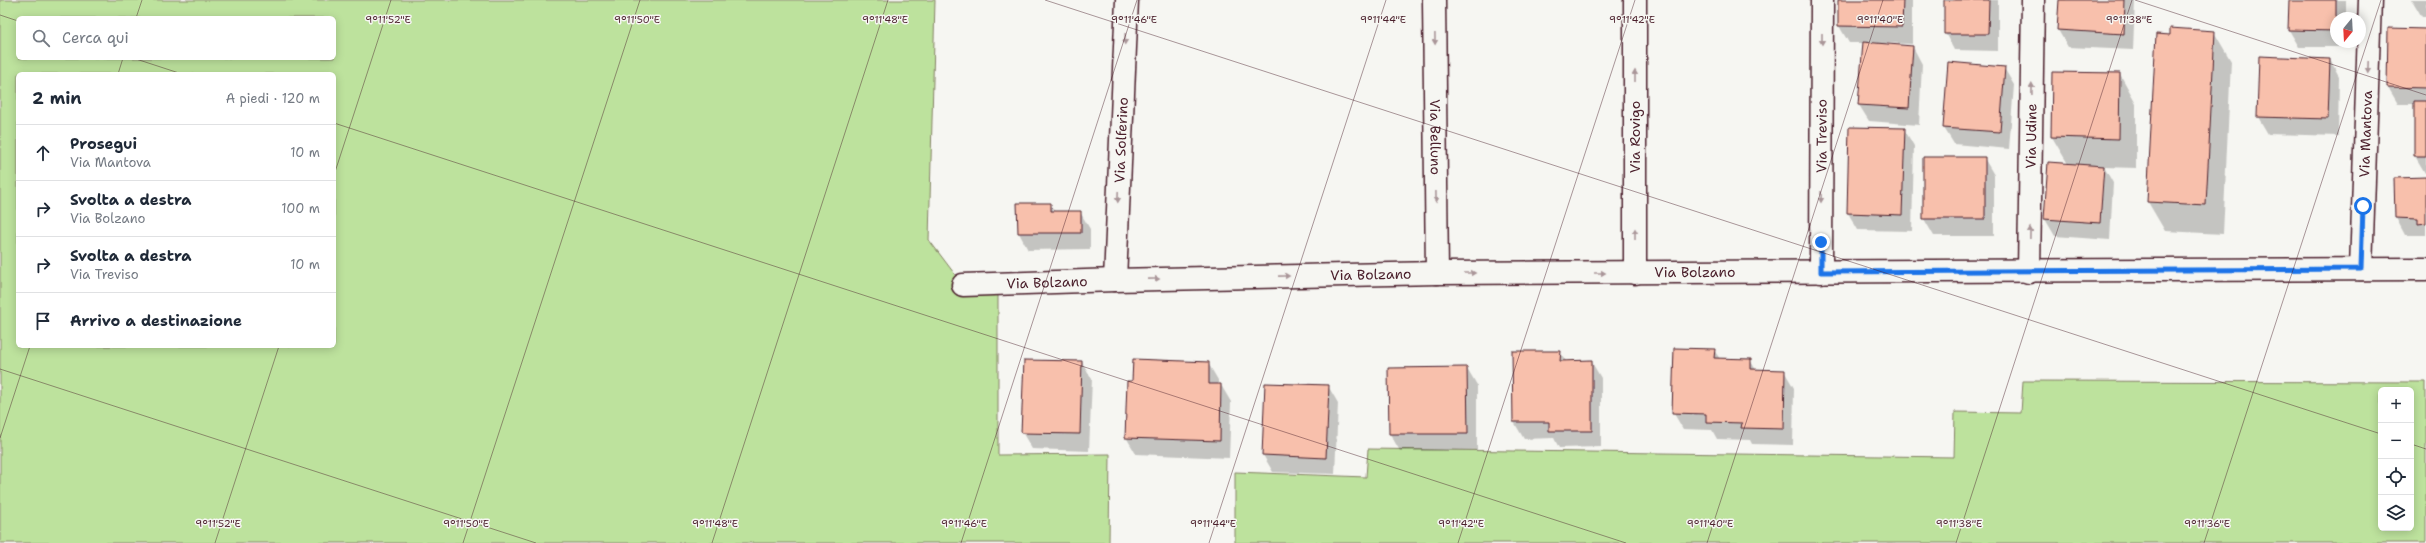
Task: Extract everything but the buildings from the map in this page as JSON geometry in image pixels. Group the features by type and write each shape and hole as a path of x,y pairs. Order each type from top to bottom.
{"street":[{"name":"Via Solferino","path":"1115,280 1127,0"},
{"name":"Via Belluno","path":"1434,0 1437,273"},
{"name":"Via Rovigo","path":"1634,273 1635,0"},
{"name":"Via Treviso","path":"1821,272 1822,0"},
{"name":"Via Udine","path":"2029,272 2034,0"},
{"name":"Via Mantova","path":"2361,269 2370,0"},
{"name":"Via Bolzano","path":"963,285 1437,273 2029,272 2426,269"}],"green space":[{"path":"0,0 935,0 929,240 963,285 998,284 998,455 1110,454 1109,543 0,543"},
{"path":"2023,381 2426,382 2426,543 1235,543 1235,472 1366,477 1368,449 1954,457 1955,412 2021,413"}],"route":[{"path":"1821,242 1821,272 2045,272 2361,269 2363,206"}]}
